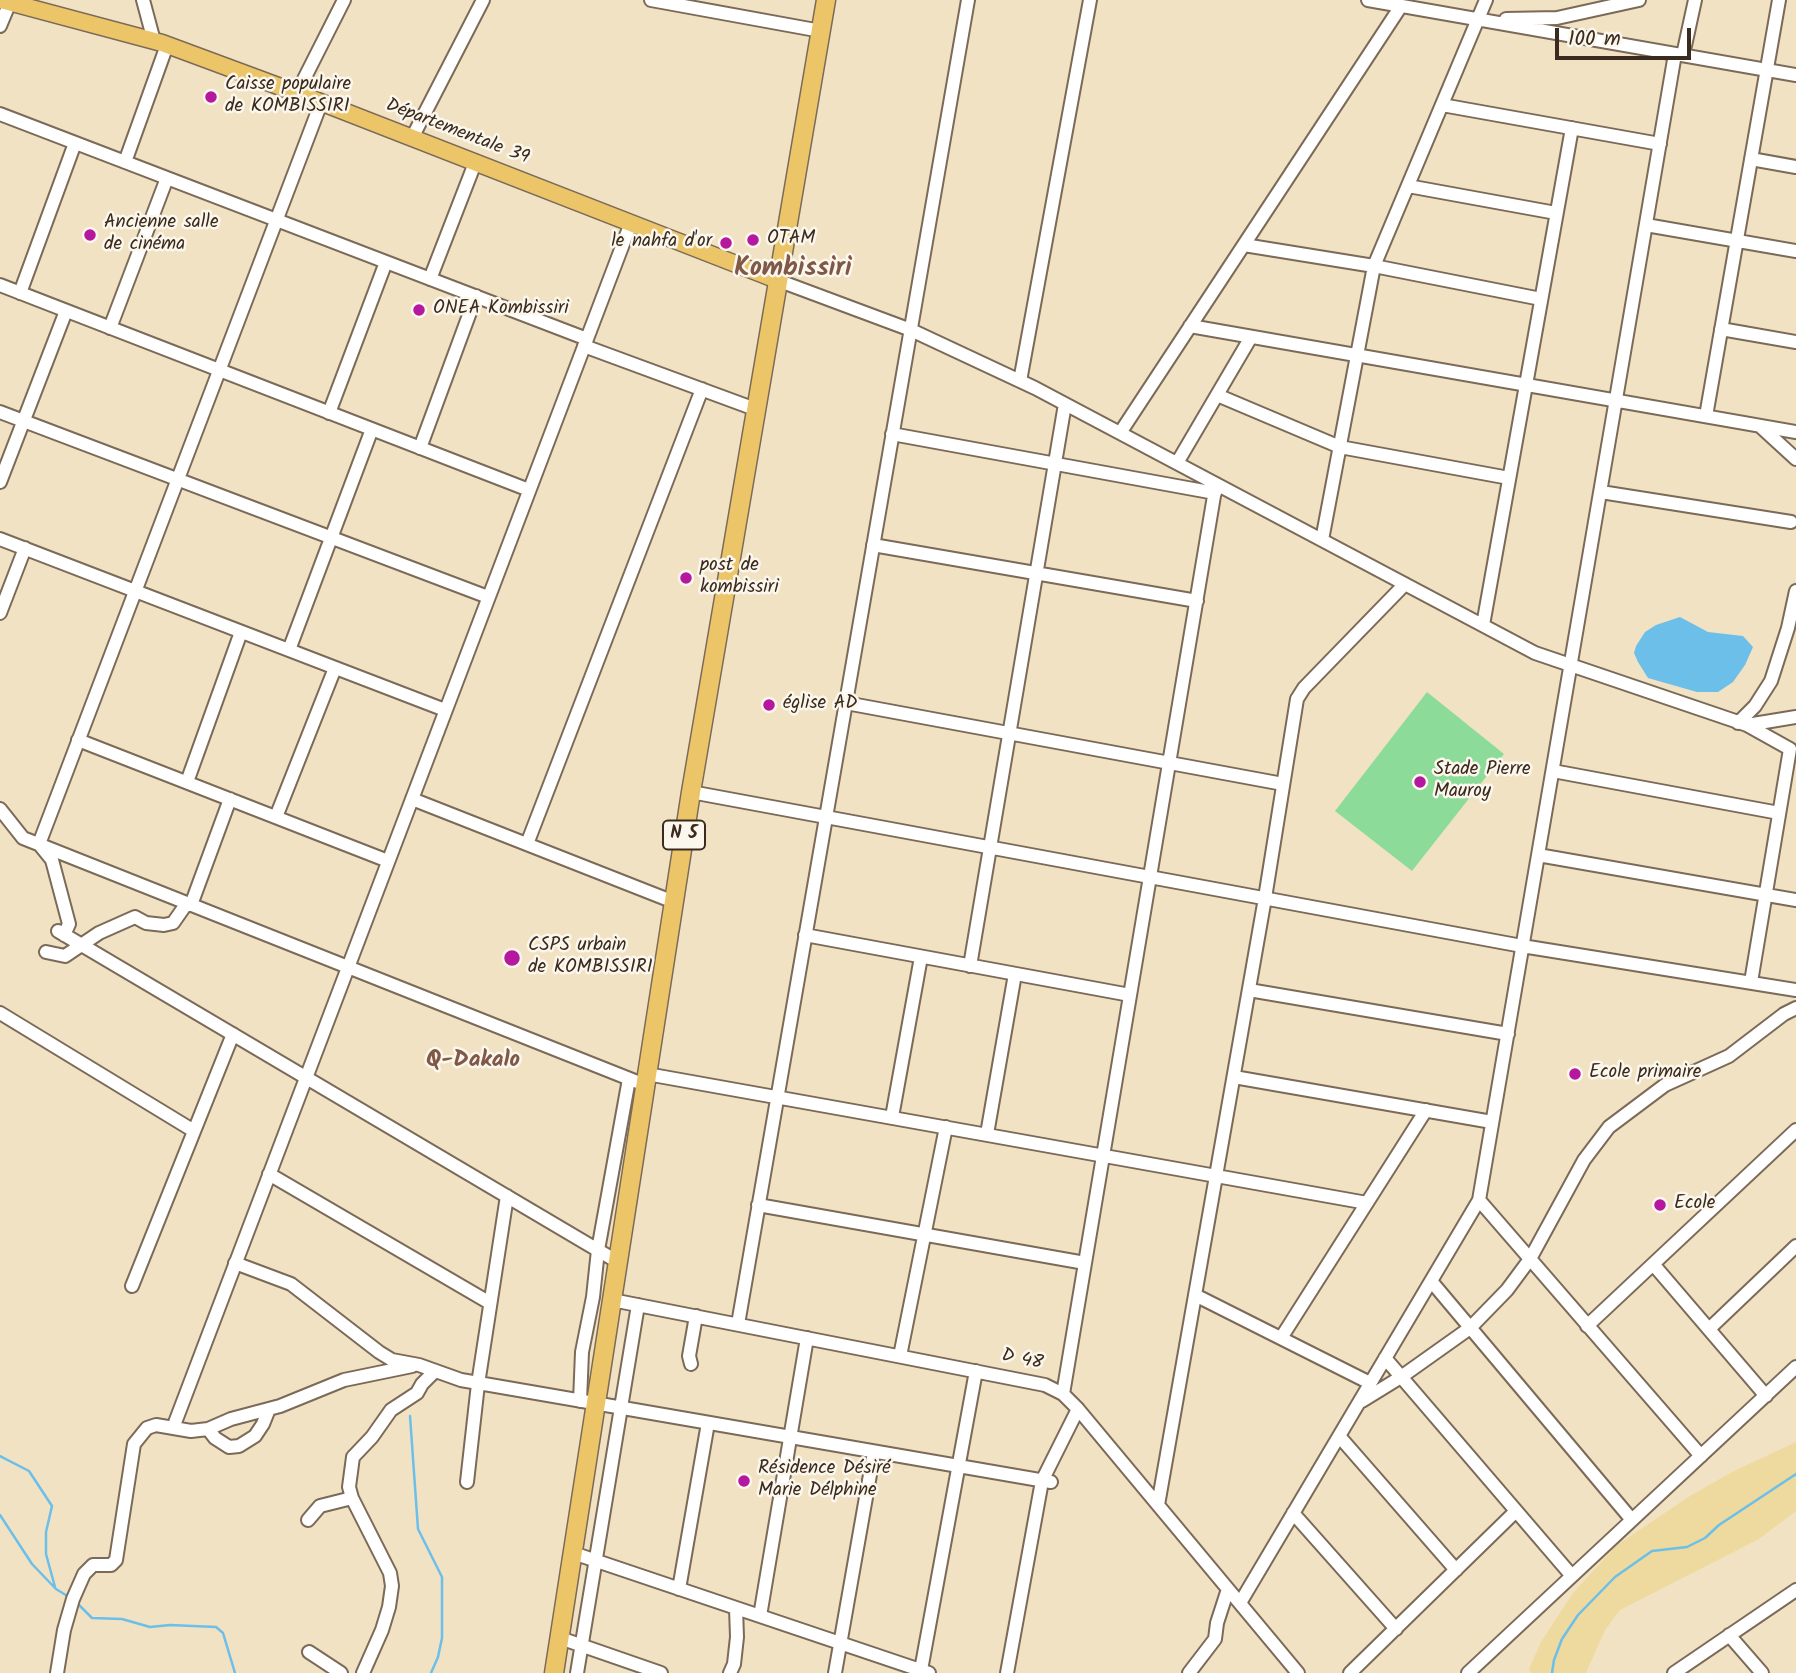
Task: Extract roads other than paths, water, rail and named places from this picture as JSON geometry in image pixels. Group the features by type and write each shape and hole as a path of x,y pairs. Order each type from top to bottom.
{"highway":[{"name":"N 5","path":"554,1673 573,1553 588,1402 612,1300 640,1079 674,902 826,0"}],"main road":[{"name":"Départementale 39","path":"5,1 161,43 778,280"}],"street":[{"path":"125,162 161,43 143,0"},
{"path":"297,93 344,0"},
{"path":"412,138 483,0"},
{"path":"651,0 821,31"},
{"path":"738,1324 968,0"},
{"path":"1020,381 1090,0"},
{"path":"1368,0 1796,75"},
{"path":"1322,540 1374,266 1486,0"},
{"path":"1478,19 1557,18 1639,0"},
{"path":"1240,1603 1479,1200 1660,144 1679,54 1695,0"},
{"path":"1706,416 1779,0"},
{"path":"0,26 5,1"},
{"path":"1120,433 1401,6"},
{"path":"38,844 321,103"},
{"path":"1442,105 1660,144"},
{"path":"0,114 475,296 755,409"},
{"path":"1483,625 1572,128"},
{"path":"20,293 75,143"},
{"path":"1751,159 1796,167"},
{"path":"430,279 475,163"},
{"path":"110,328 167,178"},
{"path":"1408,186 1556,213"},
{"path":"173,1428 631,223"},
{"path":"1646,225 1796,251"},
{"path":"1244,245 1374,266 1541,299"},
{"path":"329,413 386,262"},
{"path":"778,280 911,330 1020,381 1177,463 1216,489 1322,540 1535,653 1742,724 1794,751 1779,813 1751,982"},
{"path":"0,285 529,490"},
{"path":"420,448 475,296"},
{"path":"0,482 66,311"},
{"path":"1190,326 1796,432"},
{"path":"1721,329 1796,342"},
{"path":"1177,463 1251,337"},
{"path":"527,844 702,389"},
{"path":"1217,395 1340,447 1509,478"},
{"path":"970,965 1065,404"},
{"path":"0,412 488,597"},
{"path":"1759,425 1796,459"},
{"path":"289,650 372,429"},
{"path":"892,434 1055,464 1216,489"},
{"path":"1063,1394 1216,489"},
{"path":"1601,492 1791,522"},
{"path":"0,539 445,710"},
{"path":"873,545 1197,601"},
{"path":"0,613 25,548"},
{"path":"1158,1505 1265,898 1297,699 1304,688 1405,584"},
{"path":"1742,724 1771,681 1788,628 1796,591"},
{"path":"187,782 242,632"},
{"path":"276,817 335,668"},
{"path":"846,703 1283,784"},
{"path":"1742,724 1796,718"},
{"path":"78,740 388,861"},
{"path":"1553,771 1779,813"},
{"path":"691,792 1522,946 1796,990"},
{"path":"46,952 65,956 99,933 135,917 146,923 173,923 189,904 230,799"},
{"path":"412,799 674,902"},
{"path":"0,809 23,838 640,1079 777,1097 1367,1203"},
{"path":"38,844 52,860 69,924 61,933 618,1262"},
{"path":"1538,855 1796,900"},
{"path":"805,935 1130,995"},
{"path":"892,1118 922,957"},
{"path":"987,1135 1015,974"},
{"path":"1249,990 1508,1034"},
{"path":"0,1003 15,1013"},
{"path":"1358,1403 1401,1377 1470,1328 1507,1290 1530,1259 1584,1160 1609,1127 1665,1085 1729,1056 1784,1014 1796,1008"},
{"path":"0,1013 194,1131"},
{"path":"132,1286 233,1034"},
{"path":"1234,1077 1492,1122"},
{"path":"588,1402 582,1352 593,1297 597,1250 640,1079"},
{"path":"1281,1338 1426,1110"},
{"path":"901,1356 946,1127"},
{"path":"1587,1326 1796,1130"},
{"path":"269,1174 490,1303"},
{"path":"467,1482 478,1384 507,1196"},
{"path":"1479,1200 1701,1456"},
{"path":"758,1205 1085,1263"},
{"path":"1709,1329 1796,1246"},
{"path":"235,1264 291,1284 393,1360 419,1365 478,1384 1046,1481"},
{"path":"1653,1264 1766,1396"},
{"path":"1431,1281 1632,1520"},
{"path":"1195,1295 1370,1383"},
{"name":"D 48","path":"612,1300 1045,1385 1063,1394 1298,1673"},
{"path":"577,1673 638,1305"},
{"path":"691,1364 689,1356 696,1315"},
{"path":"760,1616 807,1338"},
{"path":"1385,1358 1573,1576"},
{"path":"57,1673 64,1630 84,1574 93,1564 111,1565 116,1560 134,1444 147,1428 156,1425 191,1431 208,1429 230,1419 304,1397 344,1380 419,1365"},
{"path":"1468,1673 1796,1367"},
{"path":"363,1673 382,1630 393,1586 390,1573 352,1498 349,1488 354,1457 391,1410 417,1393 435,1371"},
{"path":"573,1553 925,1672 976,1371"},
{"path":"208,1429 215,1438 229,1447 239,1446 255,1436 269,1409"},
{"path":"1007,1673 1046,1481 1078,1409"},
{"path":"679,1589 708,1423"},
{"path":"1339,1436 1456,1570"},
{"path":"835,1673 874,1452"},
{"path":"308,1520 320,1506 352,1498"},
{"path":"1350,1673 1516,1511"},
{"path":"1293,1513 1396,1629"},
{"path":"1189,1673 1215,1639 1228,1589"},
{"path":"1674,1673 1796,1590"},
{"path":"731,1672 737,1637 736,1608"},
{"path":"1729,1635 1762,1673"},
{"path":"560,1638 661,1673"},
{"path":"309,1652 341,1673"}],"water":[{"path":"1680,617 1708,632 1743,636 1753,647 1733,682 1718,692 1697,692 1648,678 1638,662 1634,653 1645,632 1656,625"}],"waterway":[{"path":"410,1416 418,1529 442,1577 442,1638 431,1673"},
{"path":"0,1456 29,1471 52,1506 46,1532 46,1554 55,1587"},
{"path":"1552,1673 1562,1639 1578,1615 1615,1577 1652,1551 1687,1547 1705,1538 1719,1525 1796,1474"},
{"path":"0,1515 32,1564 56,1589 69,1597"},
{"path":"77,1603 92,1618 122,1619 150,1627 216,1627 223,1633 235,1673"}],"place":[{"name":"Caisse populaire de KOMBISSIRI","path":"211,97"},
{"name":"Ancienne salle de cinéma","path":"90,235"},
{"name":"OTAM","path":"753,240"},
{"name":"le nahfa d'or","path":"726,243"},
{"name":"ONEA Kombissiri","path":"419,310"},
{"name":"post de kombissiri","path":"686,578"},
{"name":"église AD","path":"769,705"},
{"name":"Stade Pierre Mauroy","path":"1420,782"},
{"name":"CSPS urbain de KOMBISSIRI","path":"512,958"},
{"name":"Ecole primaire","path":"1575,1074"},
{"name":"Ecole","path":"1660,1205"},
{"name":"Résidence Désiré Marie Délphine","path":"744,1481"}],"district":[{"name":"Kombissiri","path":"793,271"},
{"name":"Q-Dakalo","path":"473,1062"}]}
